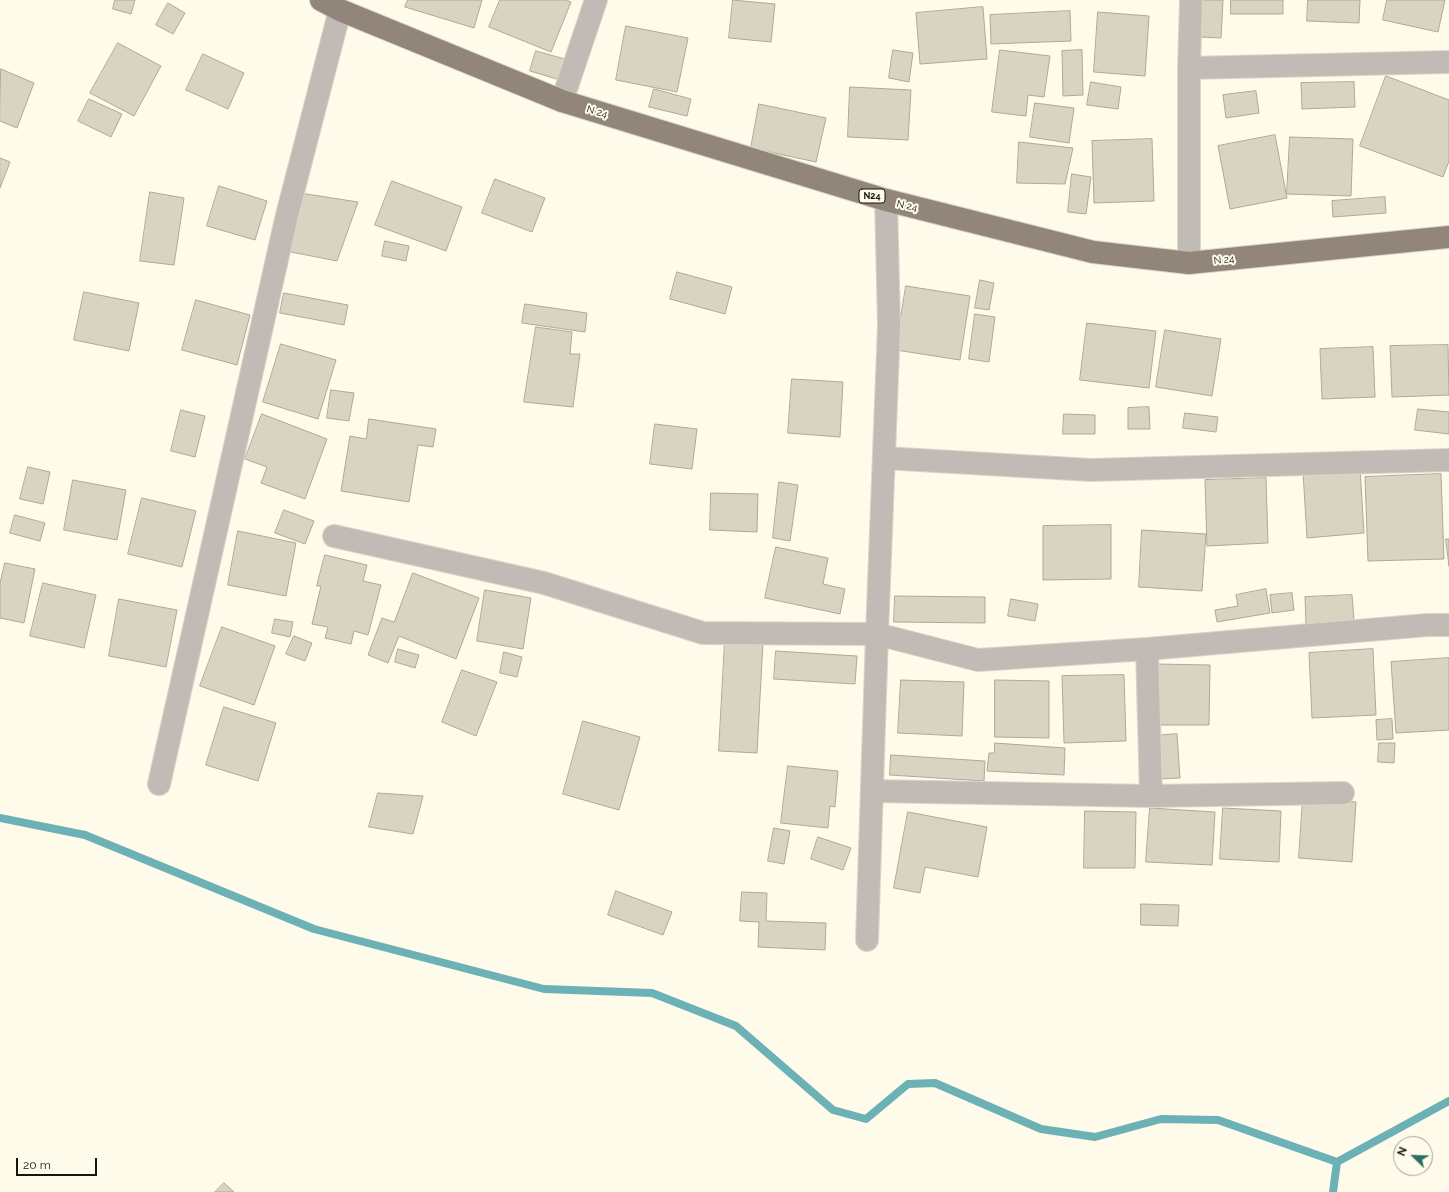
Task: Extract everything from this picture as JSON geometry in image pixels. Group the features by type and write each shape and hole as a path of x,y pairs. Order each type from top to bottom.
{"main road":[{"name":"N 24","path":"321,0 340,10 562,101 886,200 1092,252 1189,263 1449,237"}],"street":[{"path":"562,101 596,0"},
{"path":"1189,263 1189,68 1191,0"},
{"path":"159,784 287,215 340,10"},
{"path":"1189,68 1449,62"},
{"path":"867,940 889,325 886,200"},
{"path":"884,458 1091,470 1449,460"},
{"path":"334,536 544,582 703,633 877,634 978,660 1147,649 1427,625 1449,625"},
{"path":"1147,649 1151,796"},
{"path":"872,791 1151,796 1343,793"}],"building":[{"path":"115,0 135,0 131,14 113,9"},
{"path":"408,0 482,0 474,28 405,7"},
{"path":"500,0 566,0 571,2 551,52 489,27"},
{"path":"733,0 775,4 771,42 729,38"},
{"path":"1202,0 1223,0 1221,38 1200,37"},
{"path":"1231,0 1283,0 1283,14 1231,14"},
{"path":"1308,0 1360,0 1359,23 1307,21"},
{"path":"1387,0 1445,0 1438,32 1383,20"},
{"path":"168,3 185,13 173,34 156,25"},
{"path":"983,7 987,59 920,64 916,13"},
{"path":"1070,11 1071,41 991,44 990,15"},
{"path":"1098,12 1149,16 1145,76 1094,72"},
{"path":"626,26 688,38 677,92 616,80"},
{"path":"118,43 161,66 134,116 90,93"},
{"path":"893,50 913,53 909,82 889,78"},
{"path":"1000,50 1050,56 1044,97 1028,95 1026,116 992,112"},
{"path":"1082,50 1083,95 1063,96 1062,51"},
{"path":"536,51 565,59 560,80 530,71"},
{"path":"203,54 244,73 228,109 186,90"},
{"path":"1,69 34,83 17,128 0,121"},
{"path":"1386,76 1449,100 1449,161 1443,177 1360,146"},
{"path":"1091,82 1121,87 1118,109 1087,105"},
{"path":"1354,82 1355,107 1302,109 1301,83"},
{"path":"850,87 911,90 908,140 848,137"},
{"path":"654,89 691,99 687,116 649,107"},
{"path":"1256,91 1259,113 1226,118 1223,95"},
{"path":"89,99 122,114 111,137 78,121"},
{"path":"1035,103 1074,108 1069,143 1030,137"},
{"path":"759,104 826,118 816,162 751,148"},
{"path":"1275,135 1287,198 1230,209 1218,146"},
{"path":"1290,137 1353,139 1351,196 1287,194"},
{"path":"1152,139 1154,201 1094,203 1092,141"},
{"path":"1019,142 1073,148 1065,184 1017,183"},
{"path":"0,158 10,162 0,188"},
{"path":"1072,174 1091,177 1086,214 1068,212"},
{"path":"495,179 545,198 532,232 482,213"},
{"path":"392,181 462,207 446,251 375,225"},
{"path":"219,186 267,201 255,240 207,226"},
{"path":"150,192 184,198 174,265 140,261"},
{"path":"300,193 358,202 337,261 286,251"},
{"path":"1385,197 1386,213 1333,217 1332,201"},
{"path":"385,241 409,246 406,261 382,256"},
{"path":"677,272 732,287 725,314 670,299"},
{"path":"980,280 994,283 989,310 975,308"},
{"path":"906,286 970,296 960,360 896,350"},
{"path":"84,292 139,303 129,351 74,340"},
{"path":"284,293 348,305 344,325 280,313"},
{"path":"196,300 250,315 237,365 182,350"},
{"path":"525,304 587,313 585,332 522,323"},
{"path":"975,314 995,317 989,362 969,359"},
{"path":"1087,323 1156,331 1149,388 1080,380"},
{"path":"536,327 572,332 570,354 580,354 573,407 524,402"},
{"path":"1165,330 1221,339 1212,396 1156,387"},
{"path":"281,344 336,360 318,419 263,402"},
{"path":"1448,345 1449,395 1392,397 1390,346"},
{"path":"1373,347 1375,397 1322,399 1320,349"},
{"path":"792,379 843,382 840,437 788,433"},
{"path":"331,390 354,393 349,421 327,418"},
{"path":"1149,407 1150,429 1128,429 1128,408"},
{"path":"1418,409 1449,412 1449,434 1415,430"},
{"path":"181,410 205,416 195,457 171,451"},
{"path":"1185,413 1218,417 1216,432 1183,428"},
{"path":"262,414 327,439 305,499 261,483 267,467 245,459"},
{"path":"1064,414 1095,415 1095,434 1063,434"},
{"path":"369,419 436,429 433,447 418,445 409,502 341,491 350,436 366,439"},
{"path":"655,424 697,429 692,469 650,464"},
{"path":"28,467 50,472 43,504 20,499"},
{"path":"1360,468 1364,533 1307,538 1303,472"},
{"path":"1441,474 1444,559 1368,561 1365,477"},
{"path":"1266,478 1268,543 1207,546 1205,480"},
{"path":"73,480 126,490 117,540 64,530"},
{"path":"779,482 798,485 790,541 773,538"},
{"path":"711,493 758,494 757,532 710,530"},
{"path":"142,498 196,511 182,567 128,554"},
{"path":"284,510 314,521 305,544 275,533"},
{"path":"15,515 45,523 40,541 10,533"},
{"path":"1111,525 1111,579 1043,580 1043,526"},
{"path":"1142,530 1206,534 1202,591 1139,587"},
{"path":"238,531 296,543 286,596 228,585"},
{"path":"1446,539 1449,539 1449,566"},
{"path":"776,547 828,558 823,584 845,589 840,614 765,598"},
{"path":"325,555 367,565 363,581 381,585 368,635 354,631 351,644 325,638 328,627 312,624 321,586 317,586"},
{"path":"5,563 35,569 24,623 0,618 0,584"},
{"path":"413,573 479,598 456,659 399,636 388,663 368,655 382,618 394,622"},
{"path":"43,583 96,595 84,648 30,636"},
{"path":"1266,589 1270,613 1217,622 1215,610 1238,606 1236,595"},
{"path":"485,590 531,598 523,649 477,641"},
{"path":"1292,593 1294,610 1272,613 1270,595"},
{"path":"1352,595 1354,621 1306,624 1305,597"},
{"path":"895,596 985,597 985,623 894,622"},
{"path":"119,599 177,610 166,667 109,656"},
{"path":"1011,599 1038,604 1035,621 1008,616"},
{"path":"275,619 293,622 290,637 272,633"},
{"path":"222,627 275,646 254,705 200,686"},
{"path":"294,636 312,643 305,661 286,654"},
{"path":"725,640 763,642 757,753 719,751"},
{"path":"398,649 419,655 415,668 395,662"},
{"path":"1373,649 1376,715 1312,718 1309,653"},
{"path":"776,651 857,656 855,684 774,679"},
{"path":"504,652 522,657 517,677 500,673"},
{"path":"1449,658 1449,730 1396,733 1391,662"},
{"path":"1156,664 1210,665 1209,725 1155,725"},
{"path":"462,670 497,682 476,736 442,722"},
{"path":"1124,675 1126,741 1064,743 1062,676"},
{"path":"901,680 964,682 962,736 898,733"},
{"path":"995,680 1049,681 1049,738 995,737"},
{"path":"224,707 276,723 258,781 206,765"},
{"path":"1392,719 1393,739 1377,740 1376,720"},
{"path":"583,721 640,737 619,810 563,794"},
{"path":"1177,734 1180,778 1157,779 1154,736"},
{"path":"995,743 1065,748 1064,775 987,771 989,753 994,753"},
{"path":"1379,743 1395,743 1394,763 1378,762"},
{"path":"891,755 985,761 984,781 890,775"},
{"path":"788,766 838,771 835,807 830,806 828,828 781,823"},
{"path":"378,793 423,796 413,834 369,827"},
{"path":"1303,798 1356,802 1352,862 1299,858"},
{"path":"1150,808 1215,812 1212,865 1146,862"},
{"path":"1223,808 1281,811 1279,862 1220,859"},
{"path":"1085,811 1136,812 1135,868 1084,868"},
{"path":"908,812 987,827 978,877 925,867 920,893 894,888"},
{"path":"774,828 790,831 784,864 768,861"},
{"path":"818,837 851,848 843,870 811,859"},
{"path":"616,891 672,912 663,935 608,915"},
{"path":"742,892 767,893 766,921 826,923 825,950 758,947 759,922 740,921"},
{"path":"1141,904 1179,905 1178,926 1141,925"},
{"path":"224,1183 234,1192 215,1192"}],"waterway":[{"path":"0,818 85,835 314,929 544,989 652,993 736,1026 833,1110 866,1119 908,1084 935,1083 1041,1129 1095,1137 1161,1119 1218,1120 1337,1162 1449,1101"},
{"path":"1333,1192 1337,1162"}]}
